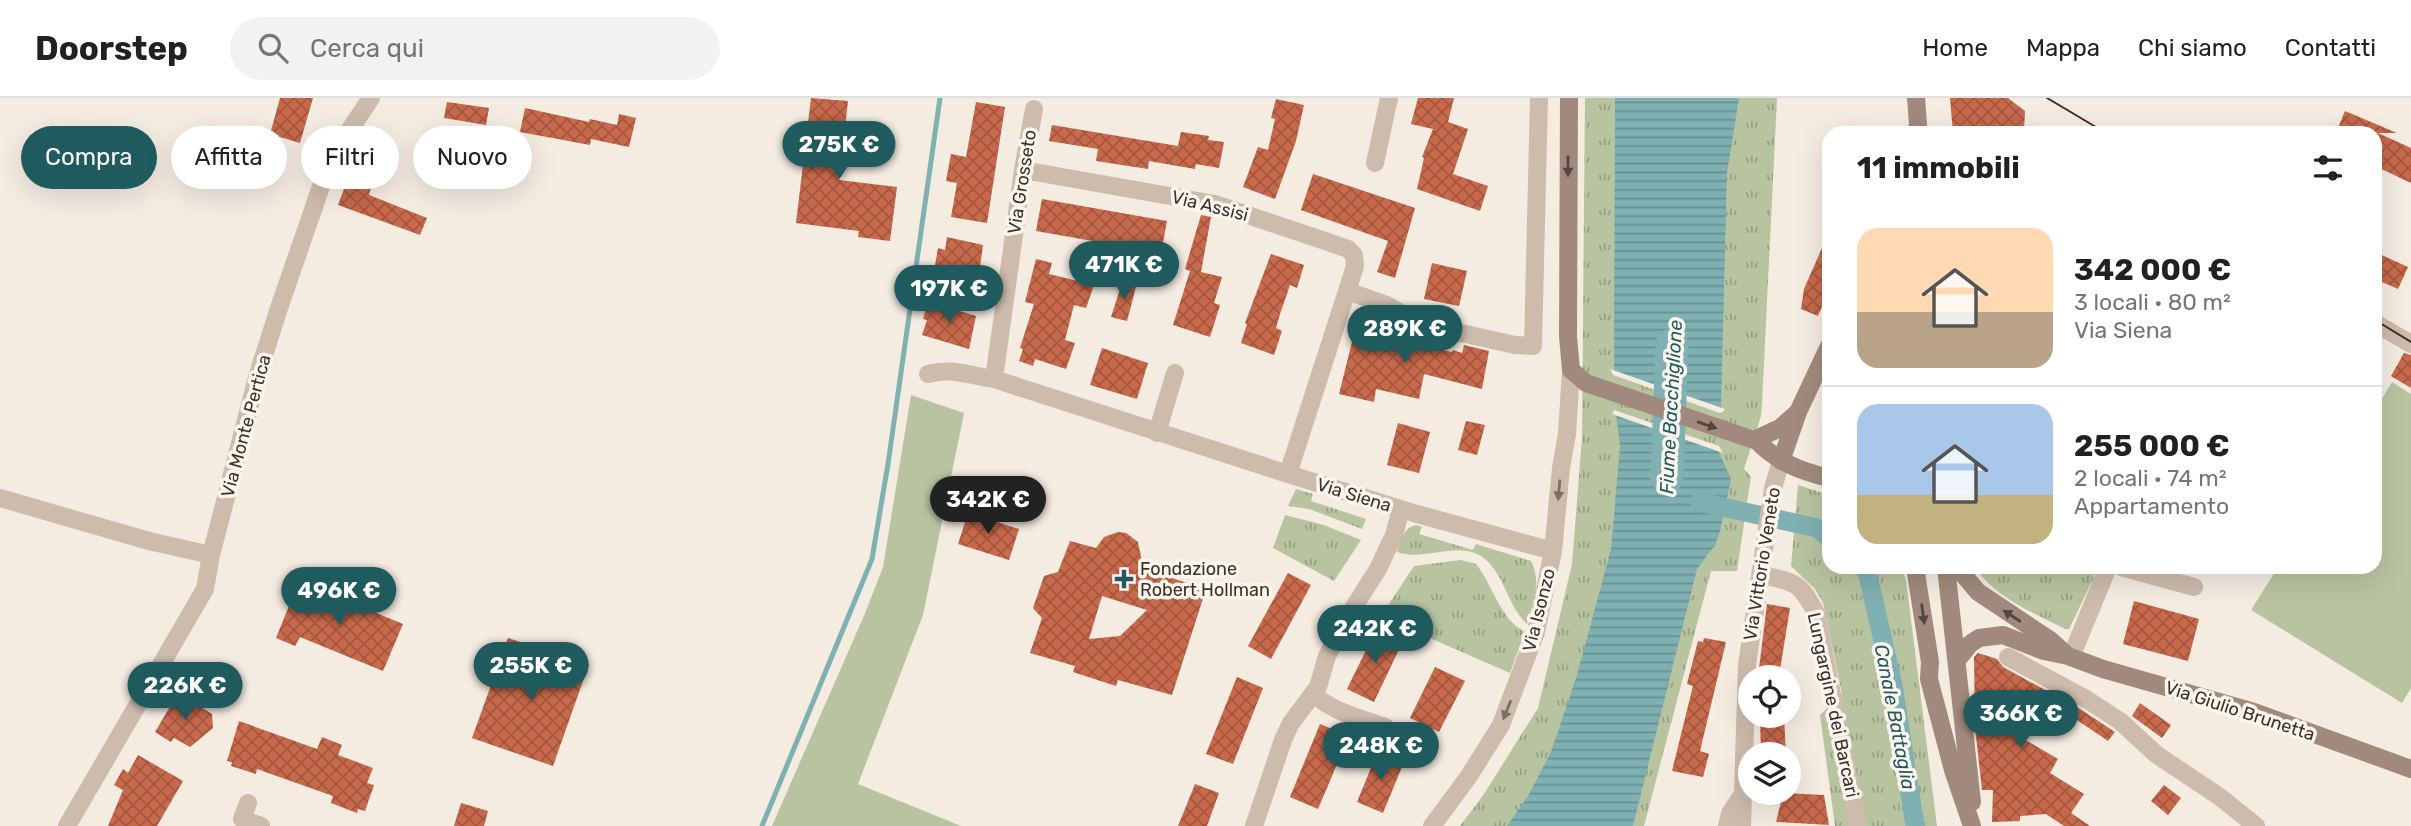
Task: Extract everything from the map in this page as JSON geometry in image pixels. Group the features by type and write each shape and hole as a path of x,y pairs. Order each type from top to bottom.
{"main road":[{"name":"Via Isonzo","path":"1569,98 1568,336 1574,374"},
{"path":"1916,98 1918,126"},
{"name":"Via Vittorio Veneto","path":"1781,461 1798,412 1822,361"},
{"path":"1574,374 1596,387 1748,438 1781,461 1822,476"},
{"path":"1748,438 1780,428 1798,412"},
{"path":"1916,574 1930,662 1929,679 1953,770 1973,826"},
{"path":"1947,574 1973,826"},
{"name":"Via Giulio Brunetta","path":"1964,574 1985,598 2050,640 2069,656"},
{"name":"Via Giulio Brunetta","path":"1957,665 1969,644 1979,638 2003,635 2044,651 2069,656 2103,669 2254,712 2411,769"},
{"path":"1930,662 1943,683 1952,680 1957,665"}],"street":[{"name":"Via Monte Pertica","path":"67,826 205,589 211,555 258,374 325,176 337,149 371,98"},
{"path":"1375,163 1389,98"},
{"path":"1347,291 1387,306 1414,320 1443,329 1515,345 1533,346 1539,98"},
{"name":"Via Grosseto","path":"994,379 1034,109"},
{"name":"Via Assisi","path":"1023,170 1214,204 1348,249 1354,255 1347,291 1288,474"},
{"path":"2382,327 2411,344"},
{"name":"Via Siena","path":"928,374 954,370 994,379 1401,509 1553,551"},
{"path":"1157,433 1175,373"},
{"name":"Via Isonzo","path":"1432,826 1469,776 1501,724 1536,632 1553,551 1574,374"},
{"name":"Via Vittorio Veneto","path":"1744,742 1747,665 1773,488 1781,461"},
{"path":"0,498 149,541 211,555"},
{"path":"1254,826 1283,740 1291,723 1318,687 1327,656 1387,551 1401,509"},
{"name":"Lungargine dei Barcari","path":"1762,567 1795,583 1805,591 1816,613 1858,826"},
{"path":"2069,656 2105,574"},
{"path":"2147,574 2194,587"},
{"path":"2008,657 2086,699 2120,722 2157,755 2220,797 2256,826"},
{"path":"1314,694 1330,706 1385,727"},
{"path":"1727,826 1730,813 1738,802"},
{"path":"248,803 242,819 261,826"},
{"name":"Via Vittorio Veneto","path":"1742,826 1744,805"}],"green space":[{"path":"1585,98 1777,98 1761,416 1744,469 1751,476 1737,571 1711,571 1644,826 1460,826 1484,794 1538,708 1572,564 1582,438"},
{"path":"2392,382 2411,394 2411,688 2402,703 2251,610 2274,574 2382,574 2382,398"},
{"path":"911,395 964,413 923,615 858,784 961,826 772,826 883,567"},
{"path":"1798,485 1822,493 1822,574 1904,574 1937,826 1835,826 1820,715 1842,694 1823,603 1815,589 1791,566"},
{"path":"1296,489 1313,494 1311,501 1366,519 1362,529 1309,509 1288,506"},
{"path":"1285,515 1324,525 1361,540 1334,581 1273,548"},
{"path":"1416,525 1422,527 1419,534 1473,550 1476,544 1531,561 1536,584 1527,624 1516,610 1495,571 1480,556 1457,550 1421,554 1397,552 1405,532"},
{"path":"1461,560 1476,564 1503,610 1516,626 1525,632 1510,673 1432,639 1385,610 1414,566"},
{"path":"1980,574 2094,574 2069,629 2004,596"}],"water":[{"path":"1615,98 1739,98 1727,173 1721,410 1614,372"},
{"path":"1616,413 1718,450 1731,479 1720,531 1715,545 1697,569 1633,826 1507,826 1528,796 1551,752 1577,675 1611,549 1620,447"}],"pier":[{"path":"1610,369 1725,409 1720,413 1613,375"},
{"path":"1614,410 1719,446 1723,453 1612,414"}],"building":[{"path":"280,98 313,98 305,126 301,126 300,143 287,139 287,126 272,126"},
{"path":"811,98 848,101 839,180 897,187 890,241 858,237 859,231 796,223"},
{"path":"1418,98 1454,98 1448,122 1468,129 1453,174 1488,186 1480,211 1417,189 1424,158 1422,157 1433,129 1411,124"},
{"path":"1950,98 2008,98 2025,111 2024,126 1952,126"},
{"path":"1276,99 1304,105 1296,141 1275,199 1243,187 1258,147 1268,150 1275,119 1271,118"},
{"path":"447,102 489,108 486,125 444,118"},
{"path":"976,102 1005,107 987,223 951,217 957,183 946,181 951,154 966,157"},
{"path":"525,108 589,122 590,119 617,125 619,114 636,118 629,147 591,139 590,145 532,134 532,126 521,126"},
{"path":"2345,111 2380,126 2339,126"},
{"path":"1052,125 1178,146 1181,132 1209,136 1208,140 1224,142 1219,168 1196,164 1195,169 1149,161 1148,169 1096,161 1098,149 1049,141"},
{"path":"2382,127 2397,133 2382,133"},
{"path":"2382,135 2411,148 2411,183 2382,169"},
{"path":"1313,174 1415,208 1395,278 1377,272 1388,241 1301,210"},
{"path":"344,189 371,189 369,195 427,218 420,235 338,205"},
{"path":"1042,199 1167,221 1161,253 1036,231"},
{"path":"1201,215 1211,217 1201,272 1222,277 1214,303 1220,305 1210,337 1173,325 1190,271 1185,269"},
{"path":"947,237 983,245 978,282 970,281 969,286 933,277 938,248 945,250"},
{"path":"1822,248 1822,307 1818,316 1801,309 1804,289"},
{"path":"1271,254 1304,265 1297,288 1290,285 1280,314 1276,328 1282,331 1274,355 1241,343 1247,324 1245,323"},
{"path":"2382,255 2408,267 2398,289 2382,282"},
{"path":"1036,259 1052,263 1049,274 1094,285 1086,308 1074,305 1065,340 1075,343 1066,369 1035,359 1033,366 1019,361 1023,349 1020,348 1034,304 1025,302"},
{"path":"1432,263 1467,271 1459,306 1424,299"},
{"path":"1123,280 1137,283 1127,321 1111,317"},
{"path":"928,301 976,316 969,349 922,335 927,320 923,319"},
{"path":"1357,322 1382,327 1380,333 1388,334 1387,338 1452,352 1462,353 1464,345 1489,351 1482,389 1424,374 1419,399 1376,389 1374,402 1339,394"},
{"path":"1102,348 1148,363 1137,399 1090,385"},
{"path":"2404,353 2411,355 2411,388 2391,376"},
{"path":"1466,421 1485,425 1477,455 1458,450"},
{"path":"1398,423 1430,432 1419,473 1387,465"},
{"path":"968,513 1019,529 1009,560 958,544"},
{"path":"1118,532 1126,533 1138,542 1142,562 1155,566 1153,572 1206,589 1172,695 1118,680 1116,686 1073,672 1075,666 1030,653 1042,618 1033,608 1044,576 1058,572 1070,541 1096,548 1104,537","holes":["1102,596 1147,610 1120,636 1089,639"]},
{"path":"1288,573 1311,585 1271,659 1248,646"},
{"path":"299,581 403,624 383,671 300,637 295,646 276,638"},
{"path":"2134,601 2199,619 2188,661 2123,644"},
{"path":"1767,604 1790,608 1781,665 1759,665"},
{"path":"1377,628 1403,641 1374,702 1347,689"},
{"path":"508,638 589,664 553,766 472,738"},
{"path":"1704,638 1726,642 1700,751 1709,754 1703,777 1672,771 1693,686 1687,684 1698,641 1703,642"},
{"path":"1978,653 1997,659 2003,667 2080,709 2115,732 2108,741 2049,701 2045,707 2037,702 2036,706 2008,691 2003,727 2058,759 2050,773 2084,794 2071,813 2090,826 2064,826 2046,814 2020,816 2020,821 1992,822 1993,790 1982,790 1975,727 1974,657"},
{"path":"1435,667 1465,681 1439,732 1410,718"},
{"path":"1237,677 1263,688 1233,764 1206,754"},
{"path":"178,693 212,714 213,728 190,747 174,738 171,742 155,732"},
{"path":"2140,703 2171,725 2162,738 2132,716"},
{"path":"239,721 317,749 322,737 342,745 338,755 373,768 367,783 374,785 365,811 358,809 357,813 331,803 333,796 257,769 256,774 231,766 232,762 227,761"},
{"path":"1320,724 1349,736 1318,809 1290,797"},
{"path":"1760,728 1785,728 1785,742 1761,742"},
{"path":"1378,751 1404,762 1383,813 1357,802"},
{"path":"138,755 183,781 157,826 108,826 123,790 114,785 123,769 128,773"},
{"path":"1195,784 1219,793 1207,826 1178,826"},
{"path":"2164,785 2181,798 2168,815 2151,801"},
{"path":"1801,794 1824,795 1829,825 1776,822 1780,805 1801,805"},
{"path":"461,803 488,811 484,826 454,826"}],"waterway":[{"path":"762,826 872,559 940,98"},
{"name":"Fiume Bacchiglione","path":"1667,477 1672,345"},
{"name":"Canale Battaglia","path":"1700,502 1817,528 1822,532"},
{"name":"Canale Battaglia","path":"1868,574 1893,685 1915,826"}],"tram line":[{"path":"2047,98 2094,126"},
{"path":"2382,324 2411,342"}],"place":[{"name":"Fondazione Robert Hollman","path":"1124,579"}]}
